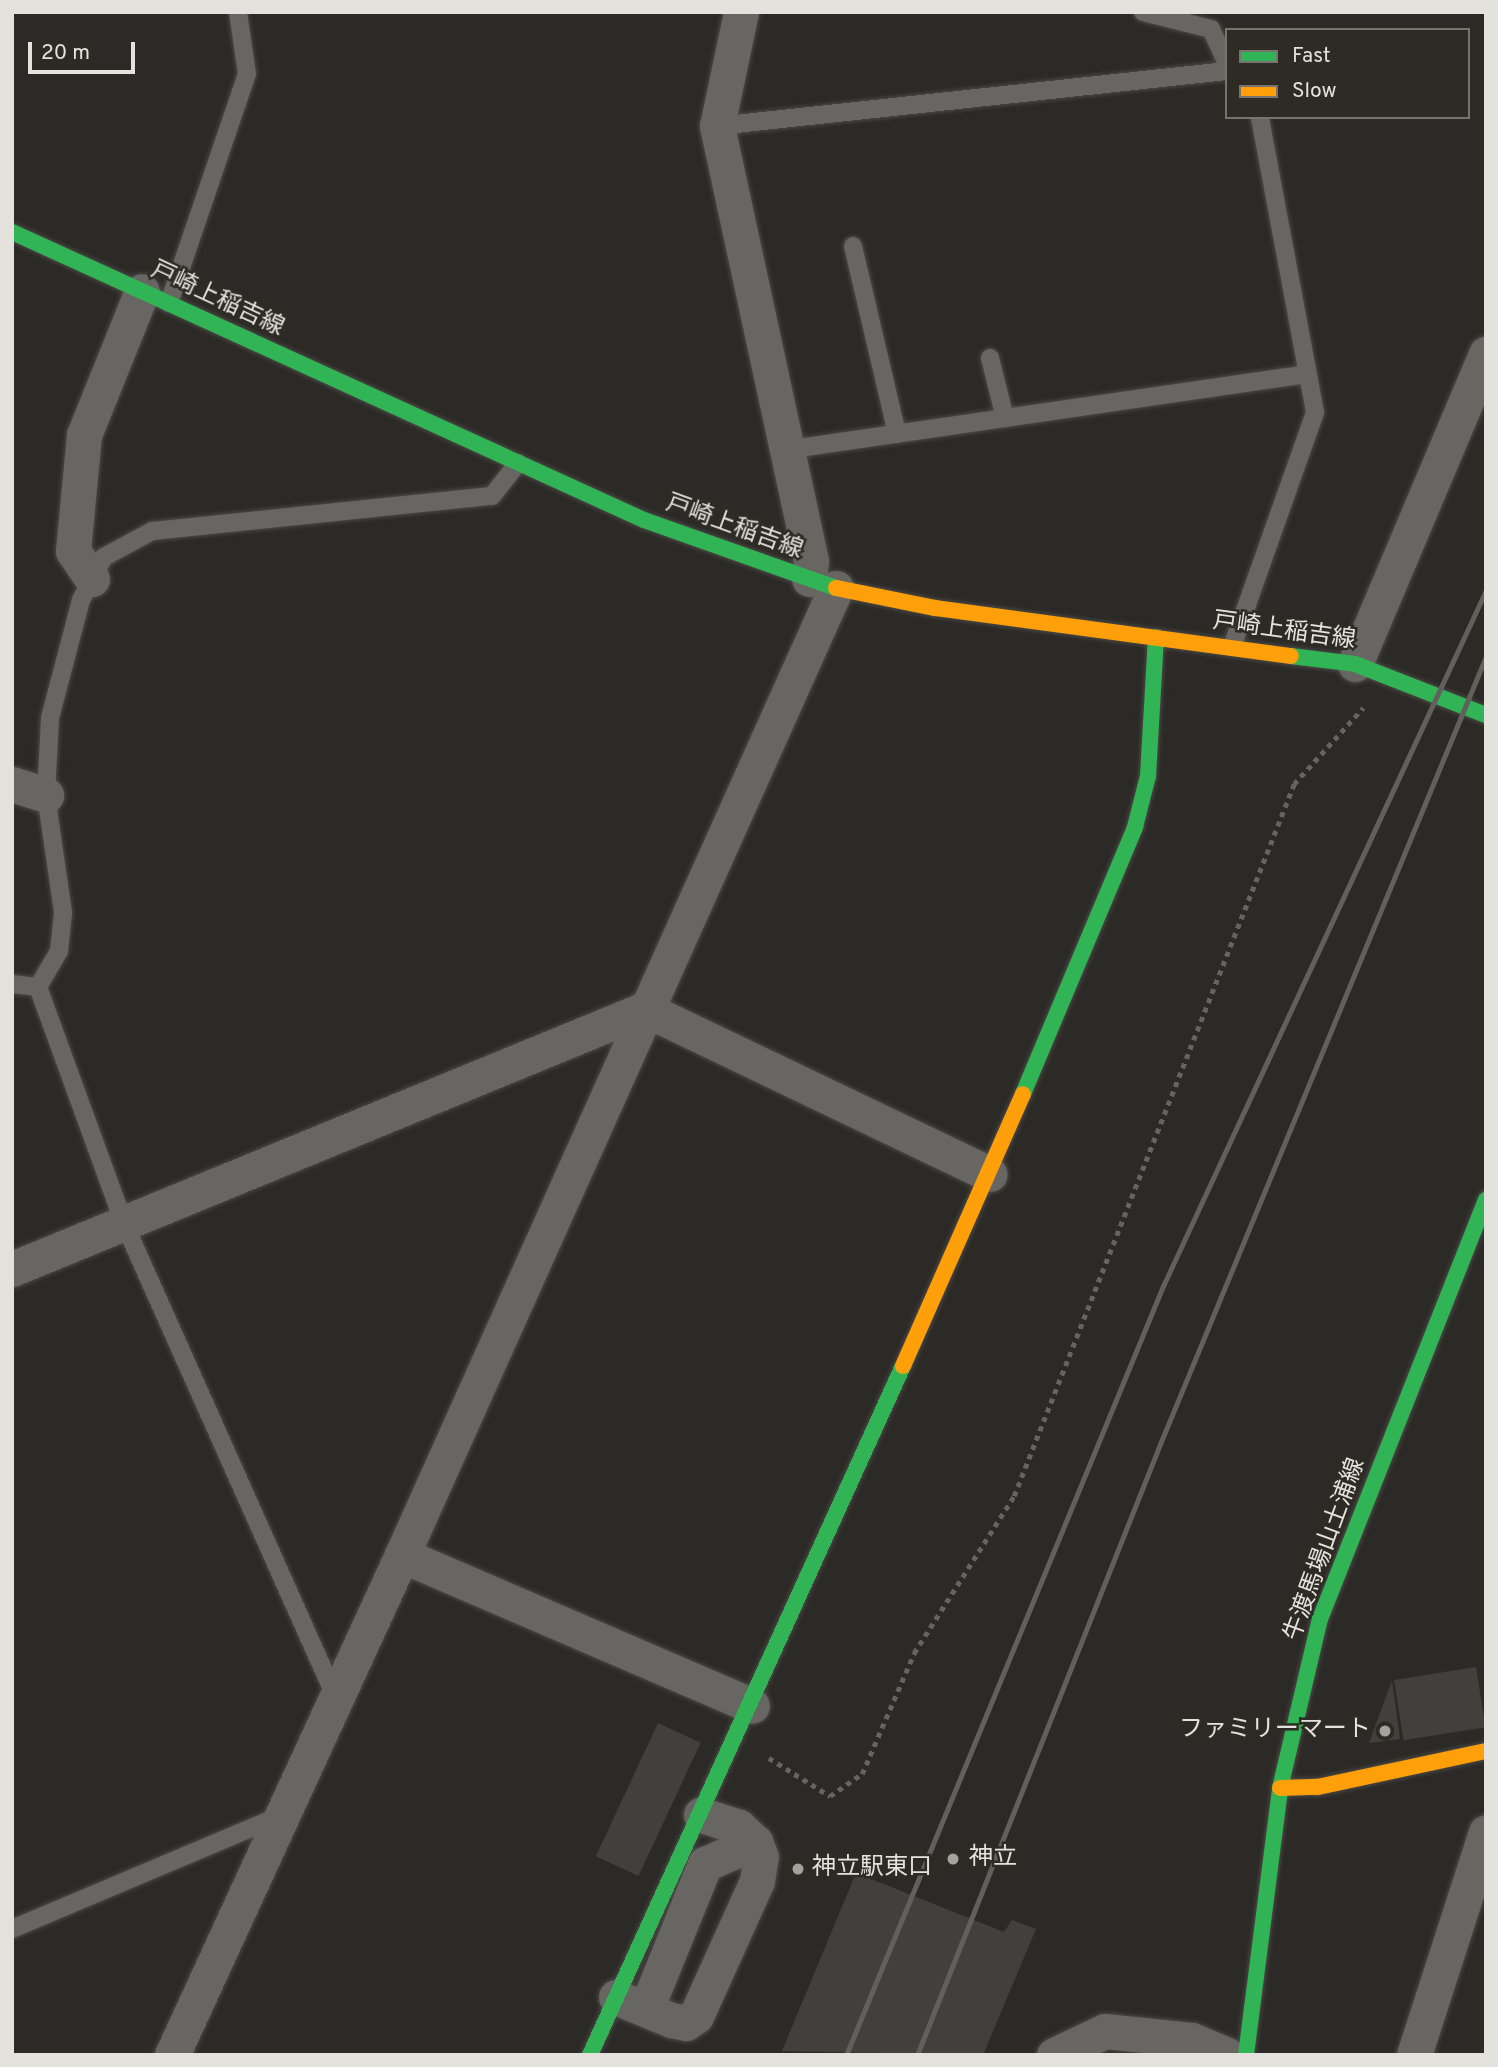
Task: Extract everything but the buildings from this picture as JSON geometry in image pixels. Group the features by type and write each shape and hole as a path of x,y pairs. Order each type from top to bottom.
{"main road":[{"name":"戸崎上稲吉線","path":"12,232 644,520 822,584 1046,626 1156,637 1355,664 1486,715"},
{"path":"590,2055 631,2003 701,1815 752,1706 1089,945 1135,827 1148,776 1156,637"},
{"name":"牛渡馬場山土浦線","path":"1246,2055 1280,1788 1320,1619 1486,1200"},
{"path":"1280,1788 1318,1787 1486,1751"}],"street":[{"path":"172,2055 402,1555 645,1010 822,584 811,561 785,450 717,126 741,12"},
{"path":"92,579 73,551 84,436 155,297"},
{"path":"1355,664 1486,354"},
{"path":"12,784 46,795"},
{"path":"12,1269 645,1010 989,1174"},
{"path":"402,1555 752,1706"},
{"path":"701,1815 739,1827 755,1842 761,1857 757,1881 696,2016 686,2023 631,2003 705,1864 755,1842"},
{"path":"1413,2055 1486,1832"},
{"path":"1054,2055 1105,2031 1227,2055"}],"lane":[{"path":"155,297 247,74 238,12"},
{"path":"1143,12 1211,29 1225,60"},
{"path":"717,126 1225,71"},
{"path":"1232,647 1315,412 1260,119"},
{"path":"853,246 897,434"},
{"path":"990,358 1005,418"},
{"path":"785,450 1308,374"},
{"path":"38,987 59,951 63,912 46,795 50,718 81,600 104,557 152,530 492,496 518,463"},
{"path":"12,984 38,987"},
{"path":"38,987 124,1223 336,1698"},
{"path":"12,1929 282,1816"}],"path":[{"path":"737,1738 830,1797 862,1774 914,1653 1014,1496 1294,784 1391,676"}],"railway":[{"path":"846,2055 1163,1286 1486,590"},
{"path":"917,2055 1160,1444 1486,656"}],"traffic: fast":[{"path":"12,232 644,520 836,588"},
{"path":"1023,1094 1135,827 1148,776 1156,637"},
{"path":"1291,656 1355,664 1486,715"},
{"path":"1246,2055 1280,1788 1320,1619 1486,1200"},
{"path":"590,2055 903,1366"}],"traffic: slow":[{"path":"836,588 935,608 1291,656"},
{"path":"903,1366 1023,1094"},
{"path":"1280,1788 1318,1787 1486,1751"}],"place":[{"name":"ファミリーマート","path":"1385,1731"},
{"name":"神立","path":"953,1859"},
{"name":"神立駅東口","path":"798,1869"}]}
